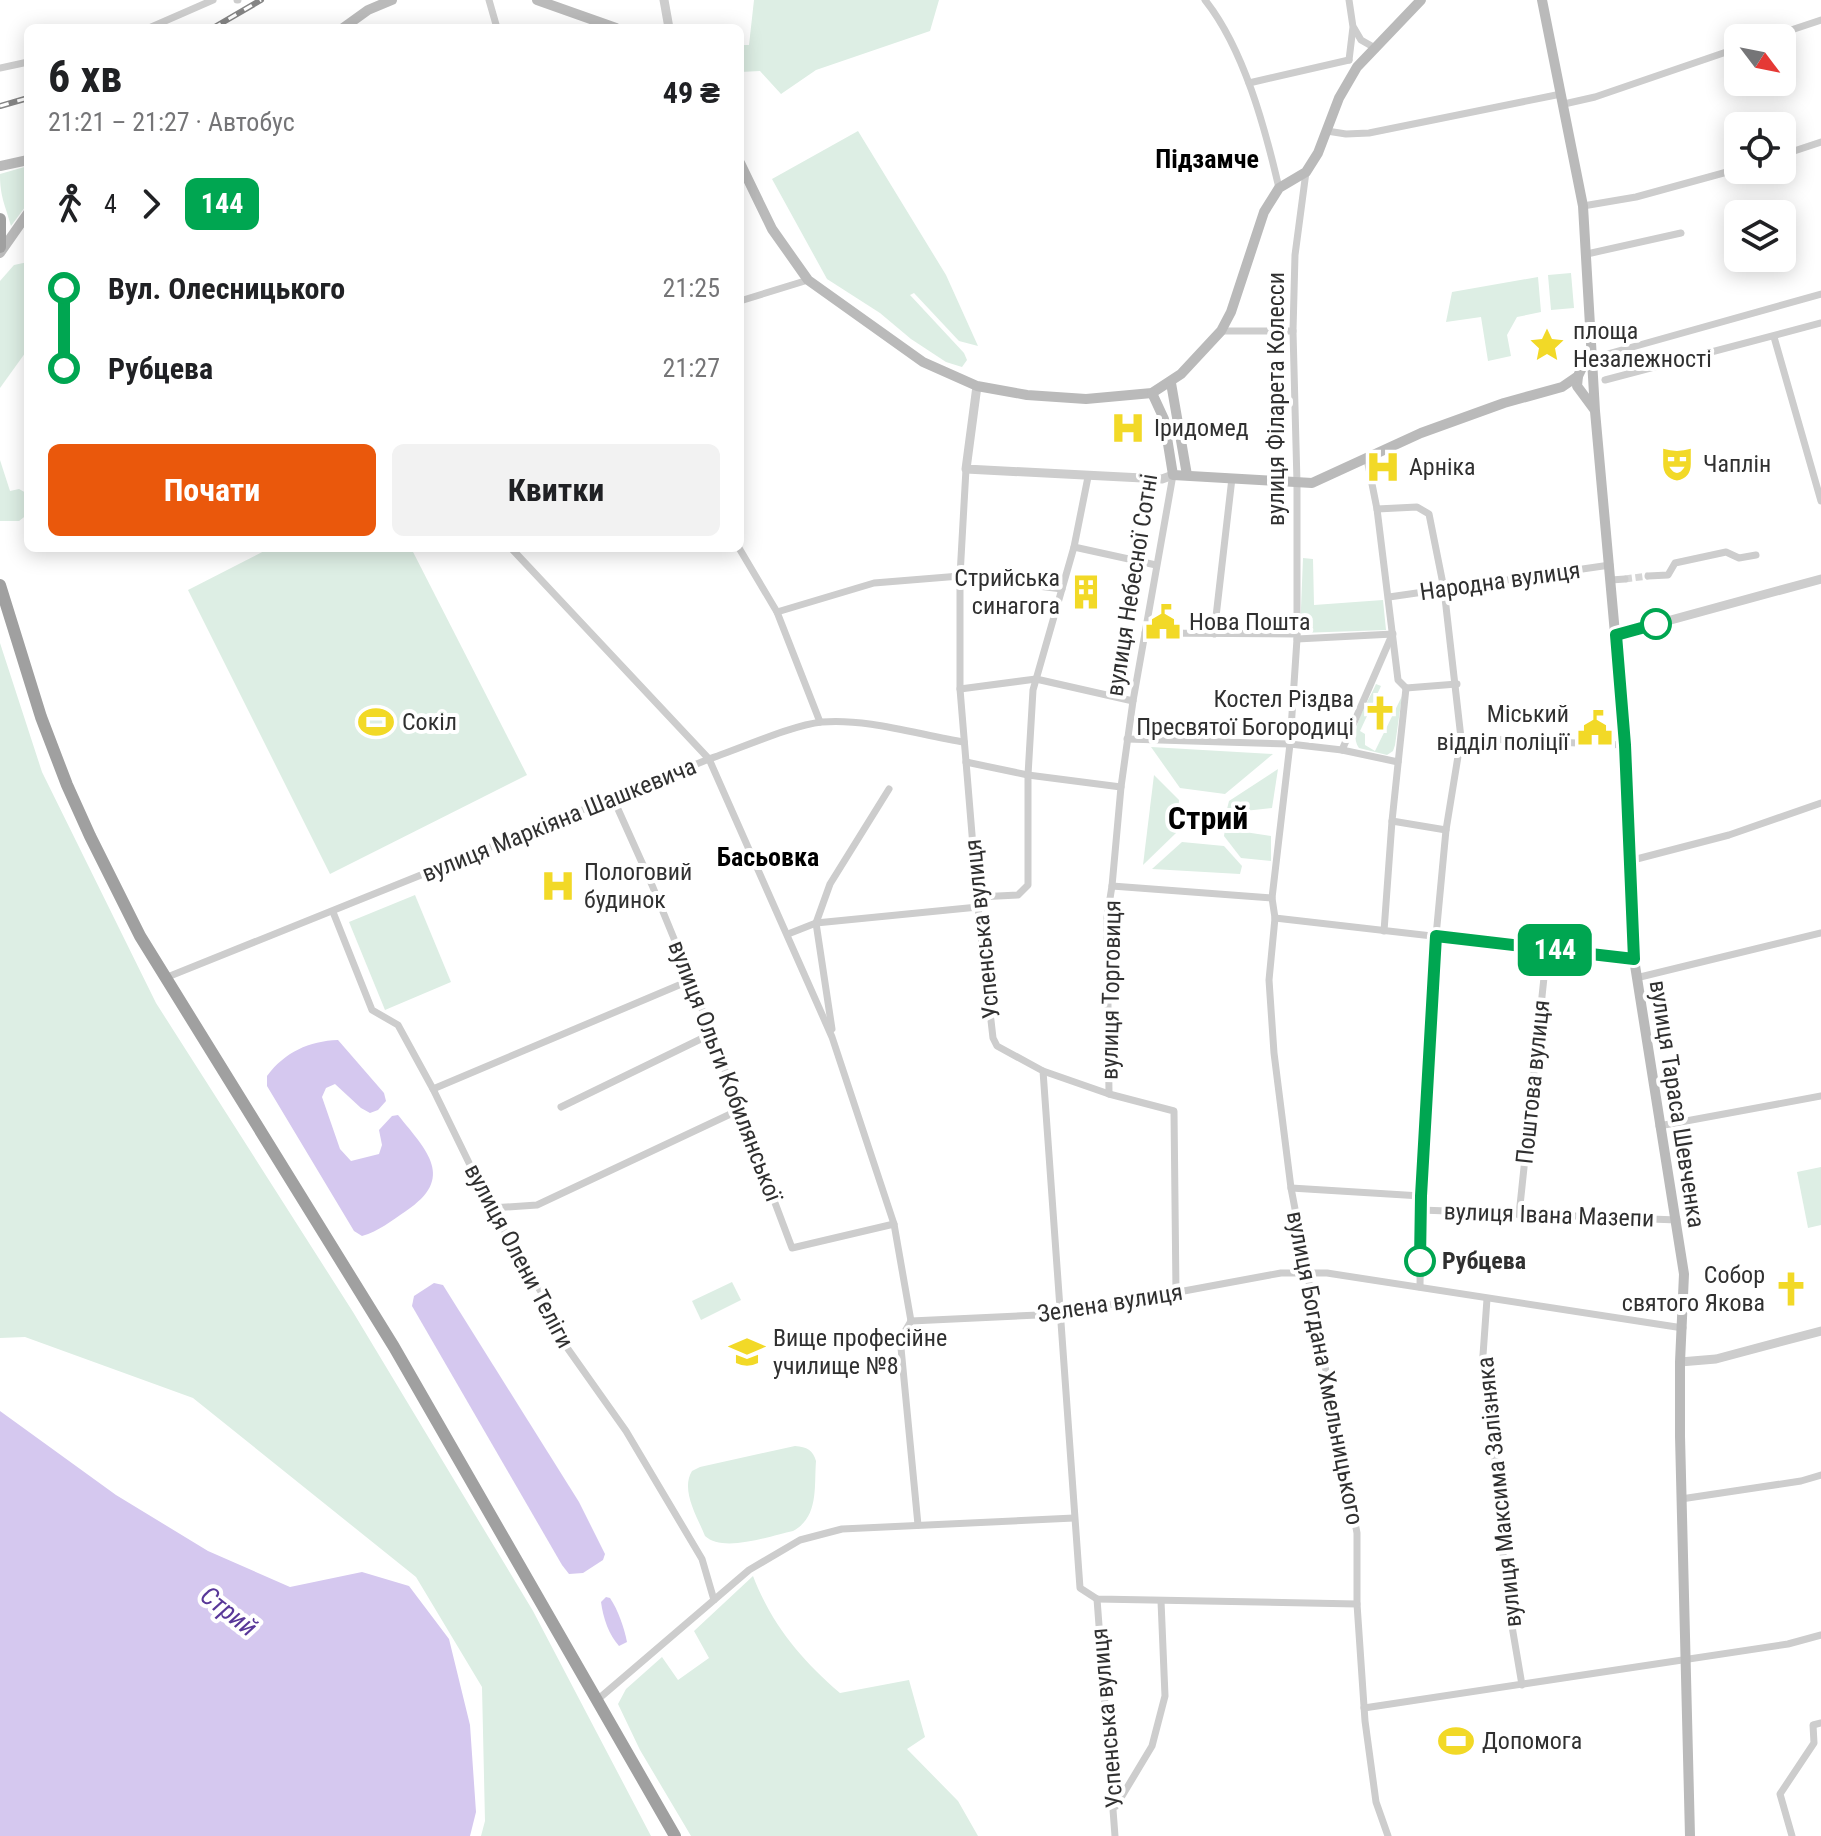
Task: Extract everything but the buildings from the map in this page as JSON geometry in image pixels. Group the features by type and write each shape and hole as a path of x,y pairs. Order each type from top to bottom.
{"highway":[{"path":"0,219 0,250"},
{"path":"0,585 41,717 67,785 118,893 165,978 394,1347 675,1836"}],"main road":[{"path":"349,24 368,10 392,0"},
{"path":"537,0 605,24"},
{"name":"вулиця Філарета Колесси","path":"1306,172 1318,153 1353,64 1375,48 1421,0"},
{"name":"вулиця Тараса Шевченка","path":"1542,0 1583,206 1592,347 1599,380 1595,411 1625,745 1634,959 1684,1274 1680,1362 1681,1499 1690,1836"},
{"path":"0,166 24,161"},
{"path":"744,171 772,229 808,280 923,362 977,386 1052,398 1086,399 1152,393 1171,383 1221,331 1231,312 1264,212 1279,188 1306,172"},
{"path":"0,250 24,218"},
{"path":"1592,347 1576,382 1595,411"},
{"path":"1173,475 1312,483 1421,433 1504,403 1562,387 1589,389 1599,380 1587,373 1562,387"},
{"name":"вулиця Небесної Сотні","path":"1171,383 1187,475"},
{"name":"вулиця Небесної Сотні","path":"1152,393 1164,419 1173,475"}],"street":[{"path":"158,24 213,0"},
{"path":"489,0 496,24"},
{"path":"664,0 668,24"},
{"path":"1205,0 1224,30 1249,83 1268,136 1279,188"},
{"name":"вулиця Філарета Колесси","path":"1349,0 1353,64"},
{"path":"1796,28 1821,20"},
{"path":"1353,27 1361,40 1375,48"},
{"path":"1327,131 1369,133 1562,99 1595,97 1724,53"},
{"path":"0,68 24,63"},
{"path":"1249,83 1353,64"},
{"path":"1796,150 1821,142"},
{"name":"вулиця Філарета Колесси","path":"1272,898 1290,744 1297,636 1293,331 1295,255 1306,172"},
{"path":"1583,206 1636,197 1724,173"},
{"path":"1587,254 1681,233"},
{"path":"744,300 808,280"},
{"path":"1604,355 1821,294"},
{"path":"1599,380 1821,323"},
{"path":"1221,331 1293,331"},
{"path":"1774,337 1821,501"},
{"name":"Успенська вулиця","path":"977,386 966,469 960,576 960,689 978,907 993,1038 997,1046 1043,1071"},
{"path":"1367,459 1377,509 1398,680 1406,688 1457,684"},
{"path":"1811,467 1821,463"},
{"path":"966,469 1088,477 1162,479 1173,475"},
{"name":"вулиця Небесної Сотні","path":"1121,787 1173,475"},
{"path":"978,897 1018,895 1028,885 1028,775 1033,690 1074,547 1088,477"},
{"path":"1214,634 1232,478"},
{"path":"1377,509 1417,507 1429,514 1444,589 1461,738 1446,830 1436,936 1421,1196 1420,1287"},
{"path":"1074,547 1156,565"},
{"path":"515,552 709,759 835,1046 894,1224 911,1321 901,1348 918,1525"},
{"path":"741,552 777,612 820,722"},
{"path":"1648,576 1668,575 1675,563 1726,552 1739,558 1756,555"},
{"name":"Народна вулиця","path":"1389,597 1610,565"},
{"path":"777,612 874,583 960,576 1062,589"},
{"path":"1611,580 1625,579"},
{"path":"1616,635 1821,579"},
{"path":"1145,633 1393,634"},
{"path":"1342,750 1393,634"},
{"path":"960,689 1036,679 1133,701"},
{"path":"1384,931 1406,688"},
{"name":"вулиця Маркіяна Шашкевича","path":"165,978 709,759 820,722 856,723 964,742"},
{"path":"1461,738 1625,745"},
{"path":"1127,739 1290,744 1342,750 1398,762"},
{"path":"966,762 1028,775 1121,787"},
{"name":"вулиця Торговиця","path":"1109,1094 1107,917 1121,787"},
{"path":"835,1046 816,923 830,884 889,789"},
{"name":"вулиця Ольги Кобилянської","path":"613,798 691,980 709,1035 792,1248 894,1224"},
{"path":"1629,861 1729,835 1821,803"},
{"path":"1392,821 1446,830"},
{"path":"1112,886 1272,898"},
{"name":"вулиця Богдана Хмельницького","path":"1272,898 1275,918 1269,980 1274,1053 1291,1188 1357,1533 1357,1604 1364,1708 1376,1802 1388,1836"},
{"path":"788,934 816,923 978,907"},
{"name":"вулиця Олени Теліги","path":"333,912 372,1010 398,1025 491,1208 547,1302 568,1349 626,1431 702,1559 714,1600"},
{"path":"1275,918 1634,959"},
{"path":"1636,978 1821,933"},
{"name":"Поштова вулиця","path":"1519,1215 1547,949"},
{"path":"433,1089 691,980"},
{"path":"561,1107 709,1035"},
{"path":"1176,1293 1174,1111 1109,1094 1043,1071 1080,1588 1097,1599 1357,1604"},
{"path":"1659,1126 1821,1096"},
{"path":"491,1208 537,1205 739,1110"},
{"path":"1291,1188 1421,1196"},
{"name":"вулиця Івана Мазепи","path":"1421,1210 1677,1220"},
{"name":"Зелена вулиця","path":"911,1321 1060,1314 1281,1273 1327,1273 1683,1328"},
{"name":"вулиця Максима Залізняка","path":"1487,1299 1482,1369 1496,1466 1506,1591 1522,1685"},
{"path":"1680,1362 1716,1359 1821,1331"},
{"path":"1681,1499 1801,1481 1821,1475"},
{"path":"596,1701 749,1570 800,1540 842,1529 1074,1518"},
{"name":"Успенська вулиця","path":"1097,1599 1115,1836"},
{"path":"1115,1808 1152,1746 1165,1696 1161,1601"},
{"path":"1364,1708 1685,1661 1788,1644 1821,1635"},
{"path":"1792,1836 1780,1794 1814,1743 1813,1725 1821,1723"}],"shaded area":[{"path":"754,0 939,0 930,31 816,70 781,94 760,71 744,72 744,45 749,45"},
{"path":"858,131 946,275 978,346 959,341 914,293 910,295 964,353 967,360 962,367 946,362 880,313 827,279 772,179"},
{"path":"24,167 24,208 11,226 2,195 0,174"},
{"path":"24,263 24,355 0,388 0,281 14,265"},
{"path":"1571,273 1574,308 1551,310 1548,275"},
{"path":"1538,277 1541,312 1517,317 1507,335 1511,356 1488,361 1481,317 1446,322 1452,292"},
{"path":"0,460 10,491 19,489 24,492 24,517 19,521 0,521"},
{"name":"Сокіл","path":"262,552 413,552 527,775 330,874 188,590"},
{"path":"1303,558 1313,559 1314,605 1383,600 1386,630 1300,633"},
{"path":"0,643 42,772 156,1003 353,1312 533,1611 651,1836 481,1836 485,1821 482,1687 416,1577 193,1398 25,1337 0,1338"},
{"path":"1376,684 1381,686 1360,731 1365,734 1365,745 1375,751 1402,696 1395,745 1387,755 1359,748 1356,741 1357,725"},
{"path":"1151,747 1273,754 1225,794 1180,788"},
{"path":"1278,769 1272,808 1226,813 1229,801"},
{"path":"1154,775 1179,800 1177,832 1143,865"},
{"path":"1225,829 1271,836 1271,861 1241,858 1224,836"},
{"path":"1182,842 1224,846 1242,866 1240,874 1152,869"},
{"path":"415,895 451,982 385,1010 349,922"},
{"path":"1821,1167 1821,1225 1808,1228 1797,1172"},
{"path":"732,1282 741,1300 701,1320 692,1301"},
{"path":"795,1446 809,1450 816,1461 814,1500 801,1525 793,1531 735,1543 713,1541 705,1536 689,1495 692,1471"},
{"path":"753,1576 769,1610 789,1640 840,1693 909,1680 925,1737 907,1749 958,1801 978,1836 691,1836 640,1750 618,1704 626,1689 662,1657 678,1680 709,1658 694,1631"}],"water":[{"path":"338,1040 384,1093 386,1101 370,1113 335,1084 326,1088 322,1097 340,1149 351,1161 379,1154 382,1145 379,1130 392,1116 398,1115 419,1141 432,1164 430,1187 421,1199 385,1225 362,1236 354,1231 267,1086 267,1076 290,1054 317,1043"},
{"path":"434,1283 443,1285 579,1502 605,1554 603,1560 583,1573 569,1574 562,1565 412,1306 414,1296"},
{"path":"0,1411 116,1495 208,1551 290,1587 362,1572 409,1586 449,1639 470,1725 476,1812 470,1836 0,1836"},
{"path":"606,1597 613,1603 624,1630 627,1642 619,1646 603,1614 601,1602"}],"tunnel":[{"path":"1625,579 1648,576"}],"railway":[{"path":"220,24 261,0"},
{"path":"0,106 24,99"}],"bus line":[{"name":"144","path":"1420,1261 1436,936 1634,959 1625,745 1616,635 1656,624"}],"place":[{"name":"площа Незалежності","path":"1547,345"},
{"name":"Іридомед","path":"1128,428"},
{"name":"Чаплін","path":"1677,464"},
{"name":"Арніка","path":"1383,467"},
{"name":"Стрийська синагога","path":"1086,592"},
{"name":"Нова Пошта","path":"1163,622"},
{"name":"Костел Різдва Пресвятої Богородиці","path":"1380,713"},
{"name":"Сокіл","path":"376,722"},
{"name":"Міський відділ поліції","path":"1595,728"},
{"name":"Пологовий будинок","path":"558,886"},
{"name":"Рубцева","path":"1420,1261"},
{"name":"Собор святого Якова","path":"1791,1289"},
{"name":"Вище професійне училище №8","path":"747,1352"},
{"name":"Допомога","path":"1456,1741"}],"district":[{"name":"Підзамче","path":"1207,159"},
{"name":"Стрий","path":"1208,818"},
{"name":"Басьовка","path":"768,857"}]}
